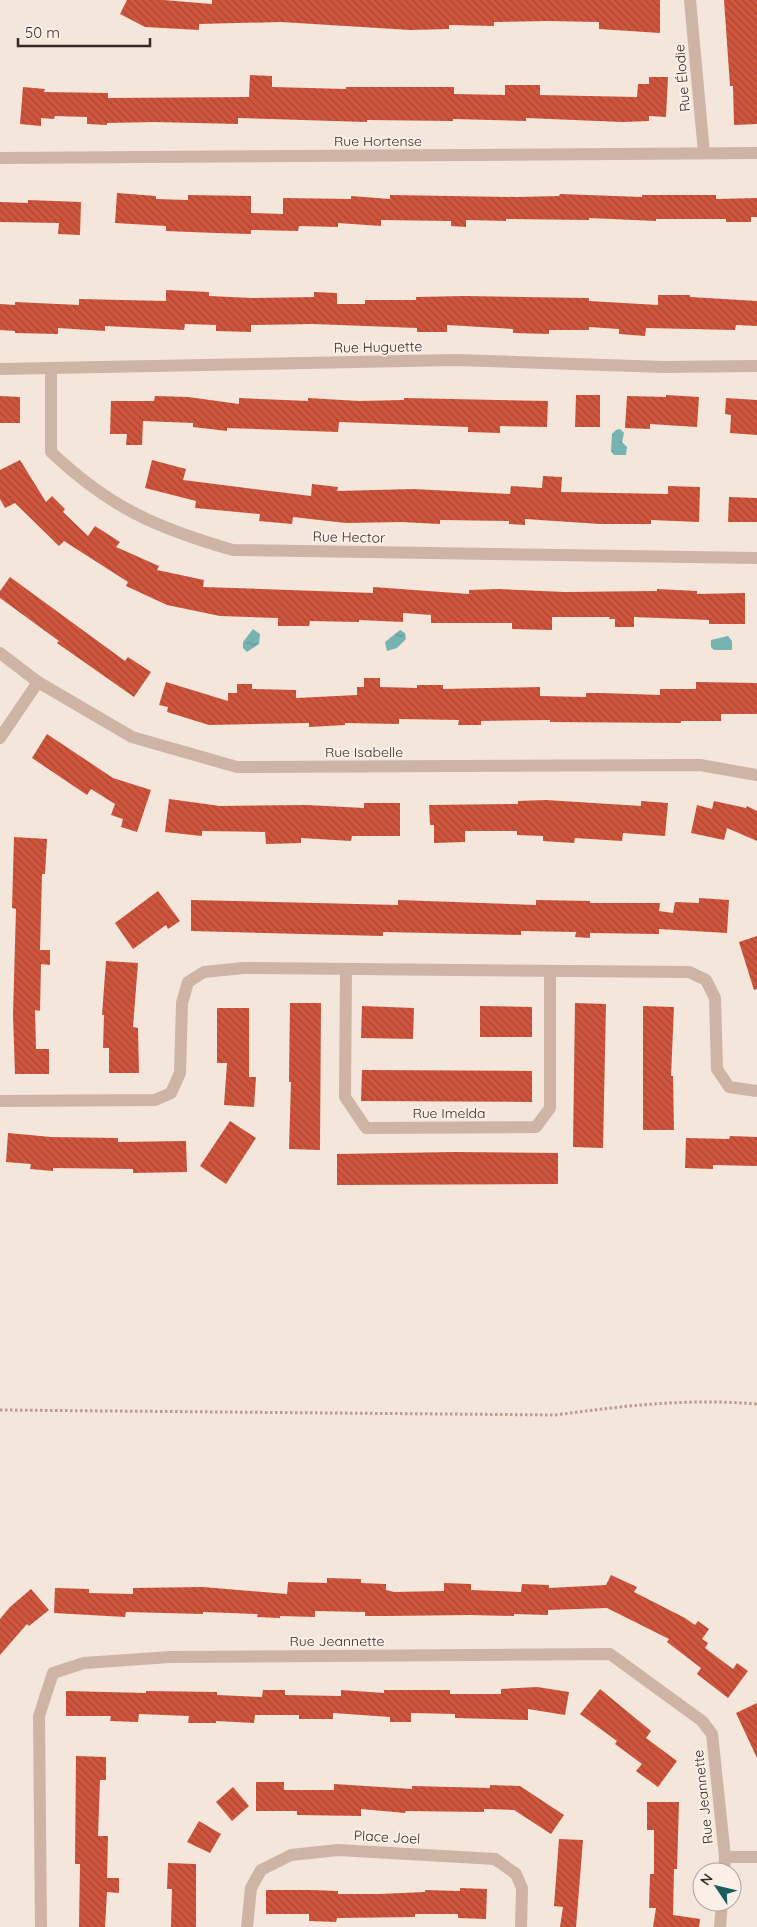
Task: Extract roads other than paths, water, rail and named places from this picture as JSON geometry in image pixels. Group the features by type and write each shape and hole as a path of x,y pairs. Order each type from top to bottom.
{"street":[{"name":"Rue Élodie","path":"690,0 704,154"},
{"name":"Rue Hortense","path":"0,158 757,153"},
{"name":"Rue Huguette","path":"0,369 456,360 664,367 757,366"},
{"name":"Rue Hector","path":"51,369 51,452 100,494 143,520 189,538 233,550 757,558"},
{"name":"Rue Isabelle","path":"0,653 38,682 132,737 237,767 700,765 757,775"},
{"path":"0,738 38,682"},
{"path":"0,1101 155,1100 171,1093 180,1073 182,1003 188,982 204,972 243,968 689,972 706,980 714,998 716,1069 729,1087 757,1091"},
{"name":"Rue Imelda","path":"346,970 345,1097 366,1128 536,1127 550,1108 550,972"},
{"name":"Rue Jeannette","path":"41,1927 39,1716 53,1674 84,1663 170,1656 610,1654 702,1721 712,1734 725,1862"},
{"name":"Place Joel","path":"247,1927 251,1888 261,1870 291,1855 338,1850 495,1858 516,1874 522,1888 521,1927"},
{"path":"725,1857 757,1857"},
{"path":"720,1927 721,1912"}],"water":[{"path":"620,429 624,433 622,442 627,447 626,455 614,455 611,451 612,434"},
{"path":"253,629 260,634 259,644 247,652 243,648 243,642"},
{"path":"400,630 405,633 406,639 397,648 387,651 385,642"},
{"path":"728,636 732,641 732,650 714,650 711,647 711,640"}]}
